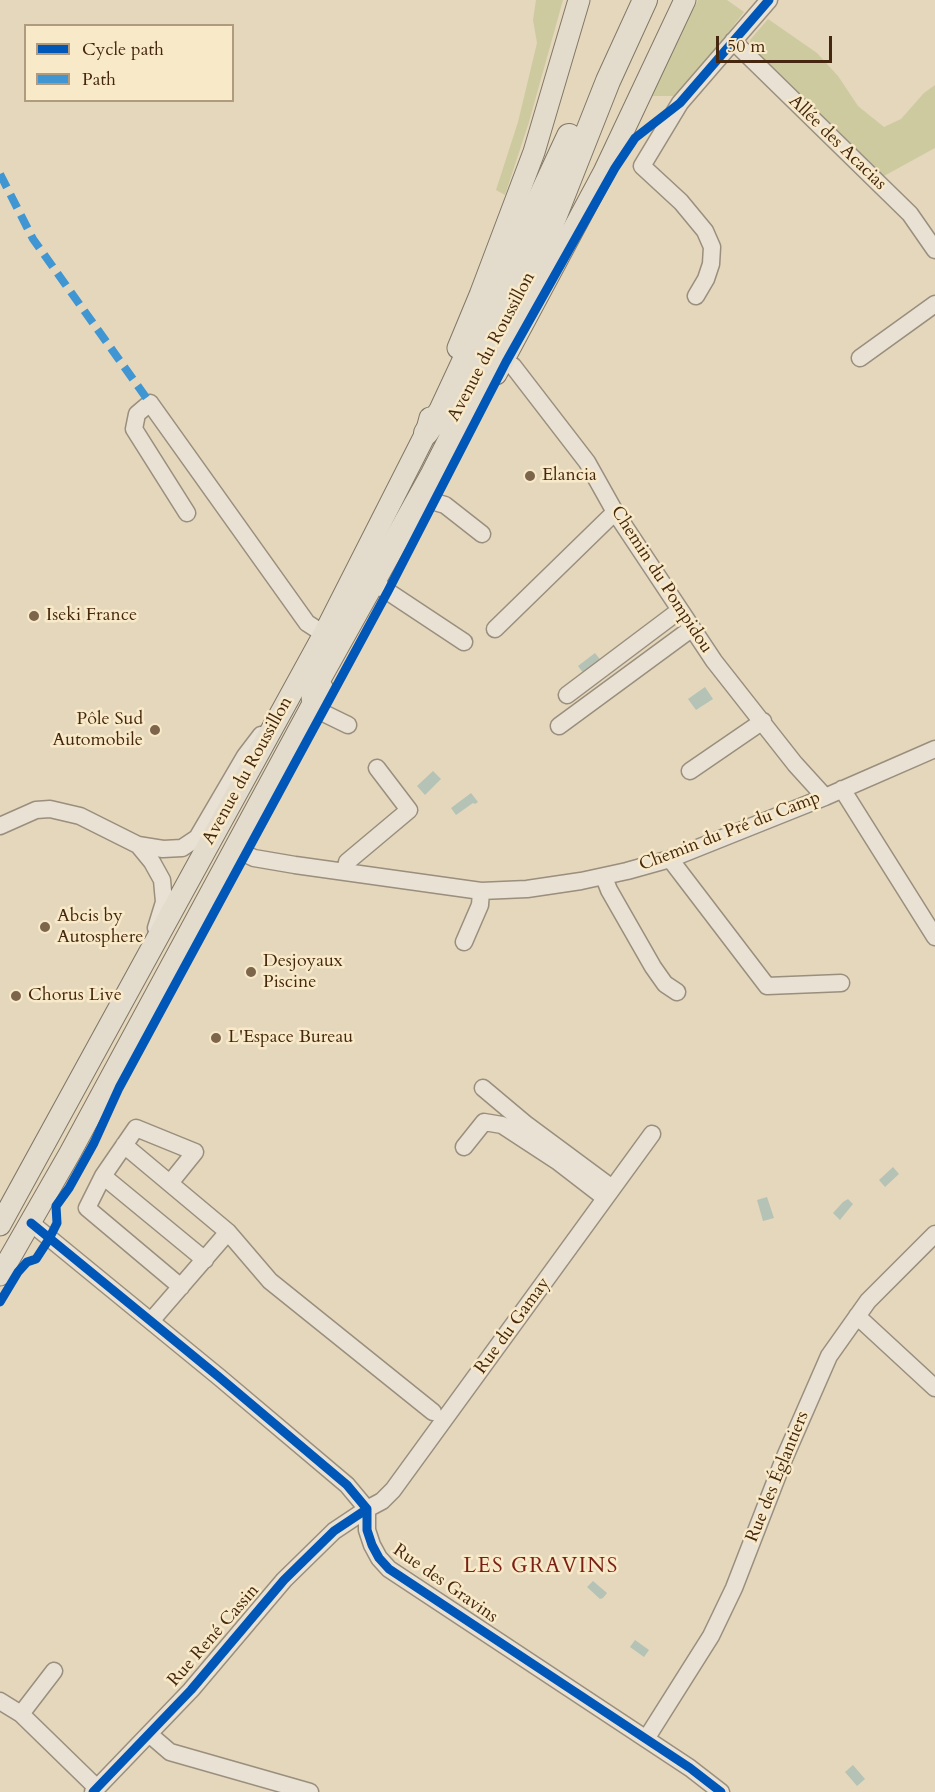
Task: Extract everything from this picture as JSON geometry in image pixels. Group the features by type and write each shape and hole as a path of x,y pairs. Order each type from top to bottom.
{"highway":[{"path":"426,433 441,411 630,0"},
{"path":"312,704 313,689 433,474 489,366 542,248 608,81 645,0"}],"main road":[{"name":"Avenue du Roussillon","path":"0,1225 324,634 426,433 433,408 480,295 534,152 579,0"},
{"name":"Avenue du Roussillon","path":"0,1275 31,1223 312,704 428,500 604,172 685,0"}],"street":[{"path":"696,296 706,279 711,264 712,247 705,231 681,202 642,166 680,103 769,0"},
{"name":"Allée des Acacias","path":"733,41 910,214 935,250"},
{"path":"860,358 935,304"},
{"name":"Chemin du Pompidou","path":"503,360 513,366 587,462 615,512 714,661 795,764 825,796"},
{"path":"187,513 134,429 137,414 150,403 307,623 324,634"},
{"path":"428,500 445,505 482,534"},
{"path":"495,629 615,512"},
{"path":"381,586 465,642"},
{"path":"567,694 680,610"},
{"path":"559,726 692,629"},
{"path":"0,826 36,810 51,809 80,816 138,844 163,849 182,848 197,838 245,756 286,703"},
{"path":"312,704 348,725"},
{"path":"690,771 763,721"},
{"name":"Chemin du Pré du Camp","path":"234,849 254,858 481,891 527,889 604,877 670,859 935,749"},
{"path":"345,872 347,862 409,810 377,768"},
{"path":"842,789 935,937"},
{"path":"138,844 162,880 164,902 150,949"},
{"path":"670,859 767,986 841,983"},
{"path":"604,877 609,890 653,967 664,984 677,992"},
{"path":"464,942 480,905 481,891"},
{"path":"483,1088 609,1193"},
{"path":"464,1148 484,1122 502,1125 609,1193"},
{"path":"170,1183 195,1152 136,1128 103,1176 87,1208 181,1287"},
{"name":"Rue du Gamay","path":"367,1509 382,1502 393,1490 652,1134"},
{"path":"124,1145 228,1232 270,1281 433,1412"},
{"path":"103,1176 205,1260"},
{"path":"31,1223 347,1485 367,1509"},
{"path":"151,1321 228,1232"},
{"name":"Rue des Églantiers","path":"646,1739 711,1636 734,1588 780,1470 829,1356 868,1301 935,1234"},
{"path":"857,1316 935,1388"},
{"name":"Rue René Cassin","path":"95,1790 191,1690 284,1580 334,1531 367,1509"},
{"name":"Rue des Gravins","path":"367,1509 367,1530 372,1545 379,1558 390,1569 690,1768 721,1792"},
{"path":"21,1714 54,1671"},
{"path":"0,1701 21,1714 95,1790"},
{"path":"149,1734 170,1752 310,1792"}],"shaded area":[{"path":"536,0 563,0 529,122 505,195 496,190 518,122 537,43 533,20"},
{"path":"698,0 727,0 744,12 690,83 676,96 651,96"},
{"path":"768,19 817,53 838,76 858,106 884,127 901,119 924,93 935,85 935,148 884,176 751,50 750,40"},
{"path":"595,653 602,662 584,674 578,666"},
{"path":"705,687 713,699 696,710 688,699"},
{"path":"433,771 441,779 425,795 417,786"},
{"path":"471,793 478,802 456,815 451,808"},
{"path":"893,1167 899,1174 885,1187 879,1180"},
{"path":"767,1197 774,1218 763,1221 757,1200"},
{"path":"848,1199 853,1204 840,1220 833,1213"},
{"path":"593,1581 607,1593 603,1598 600,1599 587,1587"},
{"path":"635,1640 649,1650 644,1657 630,1647"},
{"path":"853,1765 865,1779 857,1786 845,1772"}],"marked path":[{"path":"0,174 33,239 150,403"}],"cycle path":[{"path":"0,1302 18,1272 27,1262 36,1259 49,1239 57,1223 56,1206 69,1188 94,1143 119,1088 388,591 506,362 615,168 635,138 680,103 769,0"},
{"path":"31,1223 347,1485 367,1509 367,1530 372,1545 379,1558 389,1569 690,1768 721,1792"},
{"path":"93,1792 191,1690 284,1580 334,1531 367,1509"}],"place":[{"name":"Elancia","path":"530,476"},
{"name":"Iseki France","path":"34,616"},
{"name":"Pôle Sud Automobile","path":"155,730"},
{"name":"Abcis by Autosphere","path":"45,927"},
{"name":"Desjoyaux Piscine","path":"251,972"},
{"name":"Chorus Live","path":"16,996"},
{"name":"L'Espace Bureau","path":"216,1038"}],"district":[{"name":"LES GRAVINS","path":"541,1567"}]}
